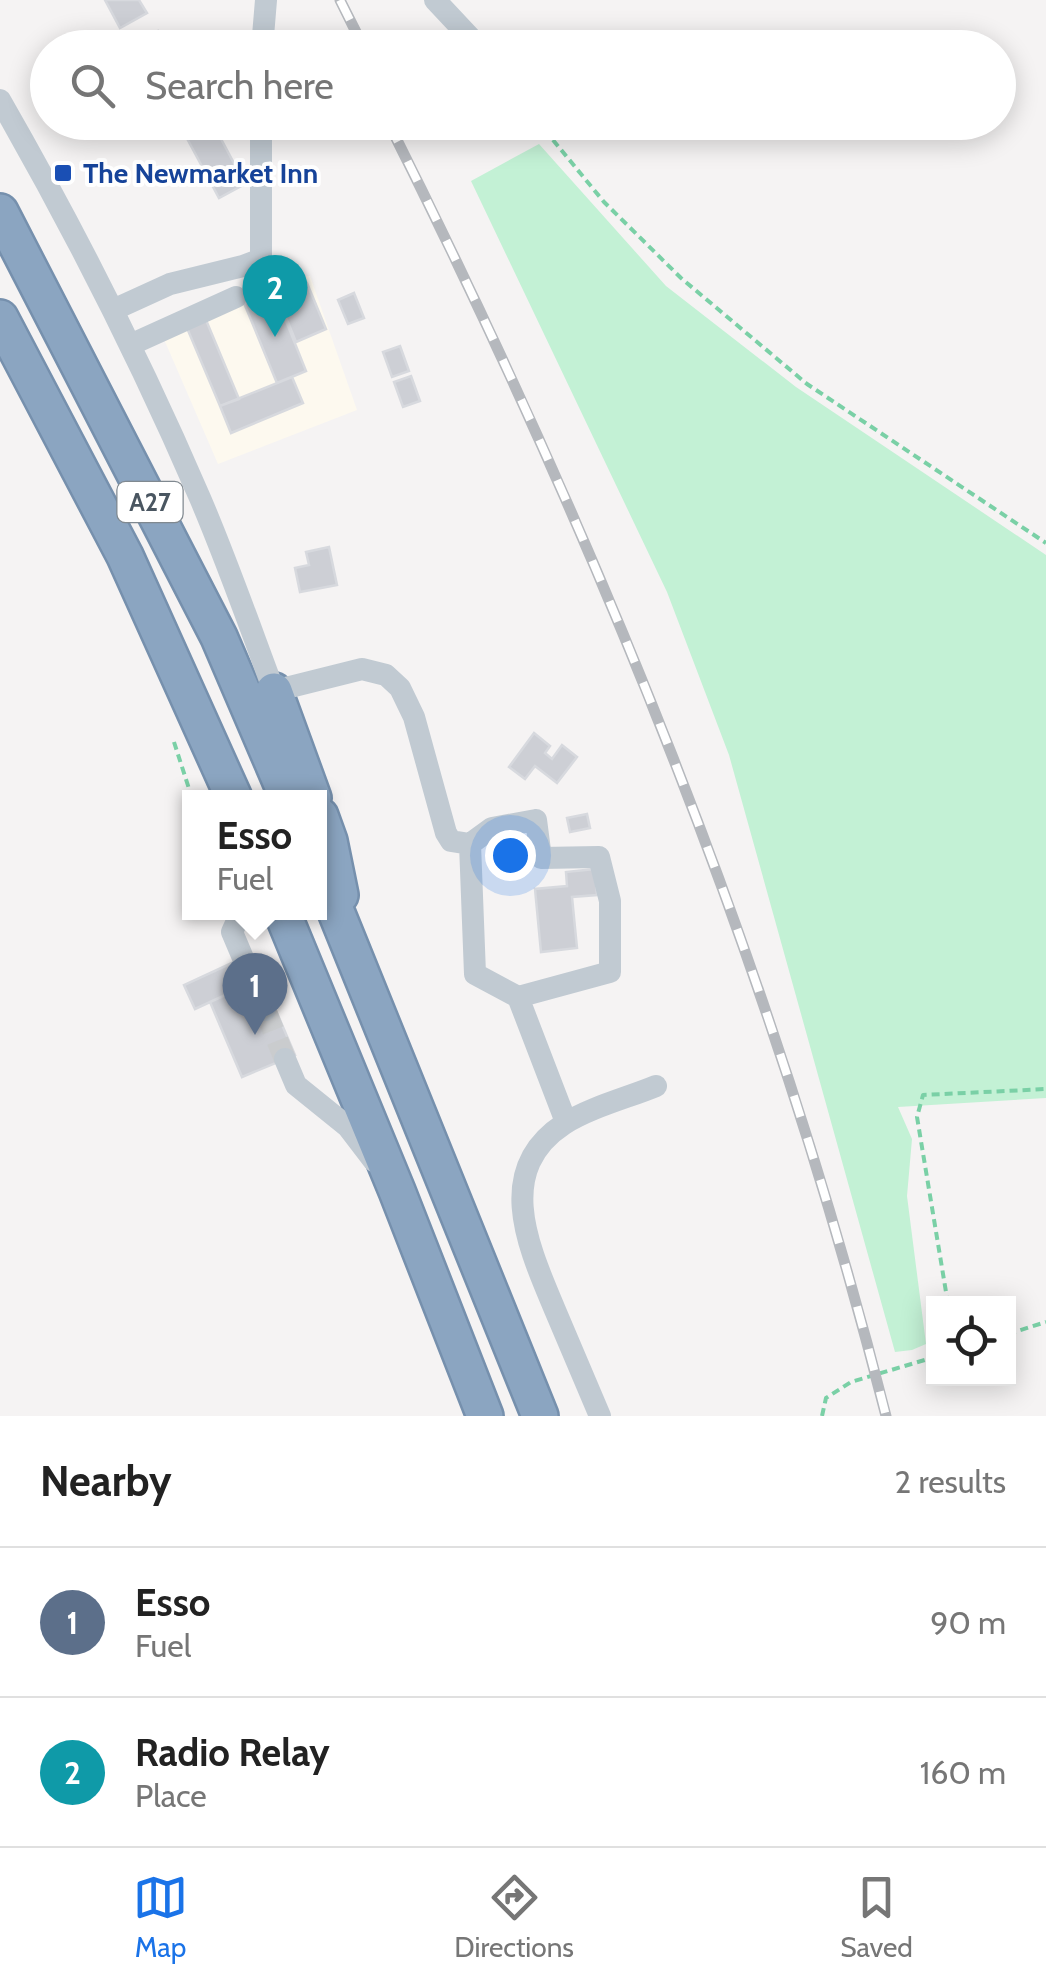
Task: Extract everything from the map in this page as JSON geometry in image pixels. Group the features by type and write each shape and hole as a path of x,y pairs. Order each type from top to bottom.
{"highway":[{"name":"A27","path":"0,212 219,637 285,790"},
{"name":"A27","path":"0,318 125,556 231,790"},
{"path":"274,691 310,790"},
{"path":"327,834 350,940"},
{"path":"327,888 540,1416"},
{"path":"285,920 485,1416"}],"street":[{"path":"264,30 266,0"},
{"path":"435,0 463,30"},
{"path":"0,100 130,344 201,500 274,691 362,669 386,676 400,688 414,717 450,841 470,844 492,828 536,820 541,858 599,857 610,901 610,972 518,997"},
{"path":"113,310 170,284 261,258 261,140"},
{"path":"130,344 236,298"},
{"path":"210,738 220,790"},
{"path":"470,844 475,974 518,997 566,1122"},
{"path":"237,920 232,932 264,1010"},
{"path":"285,1059 296,1085 348,1127 397,1191"},
{"path":"600,1416 526,1240 522,1193 536,1154 566,1122 656,1086"}],"path":[{"path":"554,140 604,202 681,278 807,384 1046,543"},
{"path":"947,1296 918,1117 923,1094 1046,1088"},
{"path":"1016,1331 1046,1322"},
{"path":"822,1416 826,1398 851,1382 926,1360"}],"shaded area":[{"path":"310,276 357,410 218,464 157,323 263,279"}],"green space":[{"path":"539,144 666,286 796,387 1046,555 1046,1098 898,1107 912,1139 907,1196 926,1344 912,1350 895,1352 729,755 667,592 471,181"}],"building":[{"path":"105,0 139,0 147,13 120,28"},
{"path":"188,140 222,140 245,184 219,198"},
{"path":"307,283 326,329 296,342 277,295"},
{"path":"274,291 306,371 277,383 244,303"},
{"path":"354,293 364,318 348,324 338,300"},
{"path":"206,320 239,399 220,406 187,328"},
{"path":"400,346 409,371 392,377 383,352"},
{"path":"411,376 420,401 403,407 394,382"},
{"path":"292,377 303,403 231,433 220,406"},
{"path":"329,547 337,585 300,592 295,568 309,565 306,552"},
{"path":"534,733 550,746 545,753 552,759 562,745 577,757 557,783 535,766 525,779 509,767"},
{"path":"587,814 590,828 570,832 567,818"},
{"path":"595,869 597,895 572,897 577,948 541,952 535,889 567,886 566,872"},
{"path":"234,962 245,986 195,1009 184,985"},
{"path":"241,988 253,1015 274,1006 295,1055 242,1077 210,1002"}],"tunnel":[{"path":"265,1010 285,1059"}],"railway":[{"path":"340,0 355,30"},
{"path":"397,140 537,435 672,756 790,1083 841,1249 886,1416"}],"place":[{"name":"The Newmarket Inn","path":"63,173"},
{"name":"Radio Relay","path":"275,337"},
{"name":"Esso","path":"255,1035"}]}
